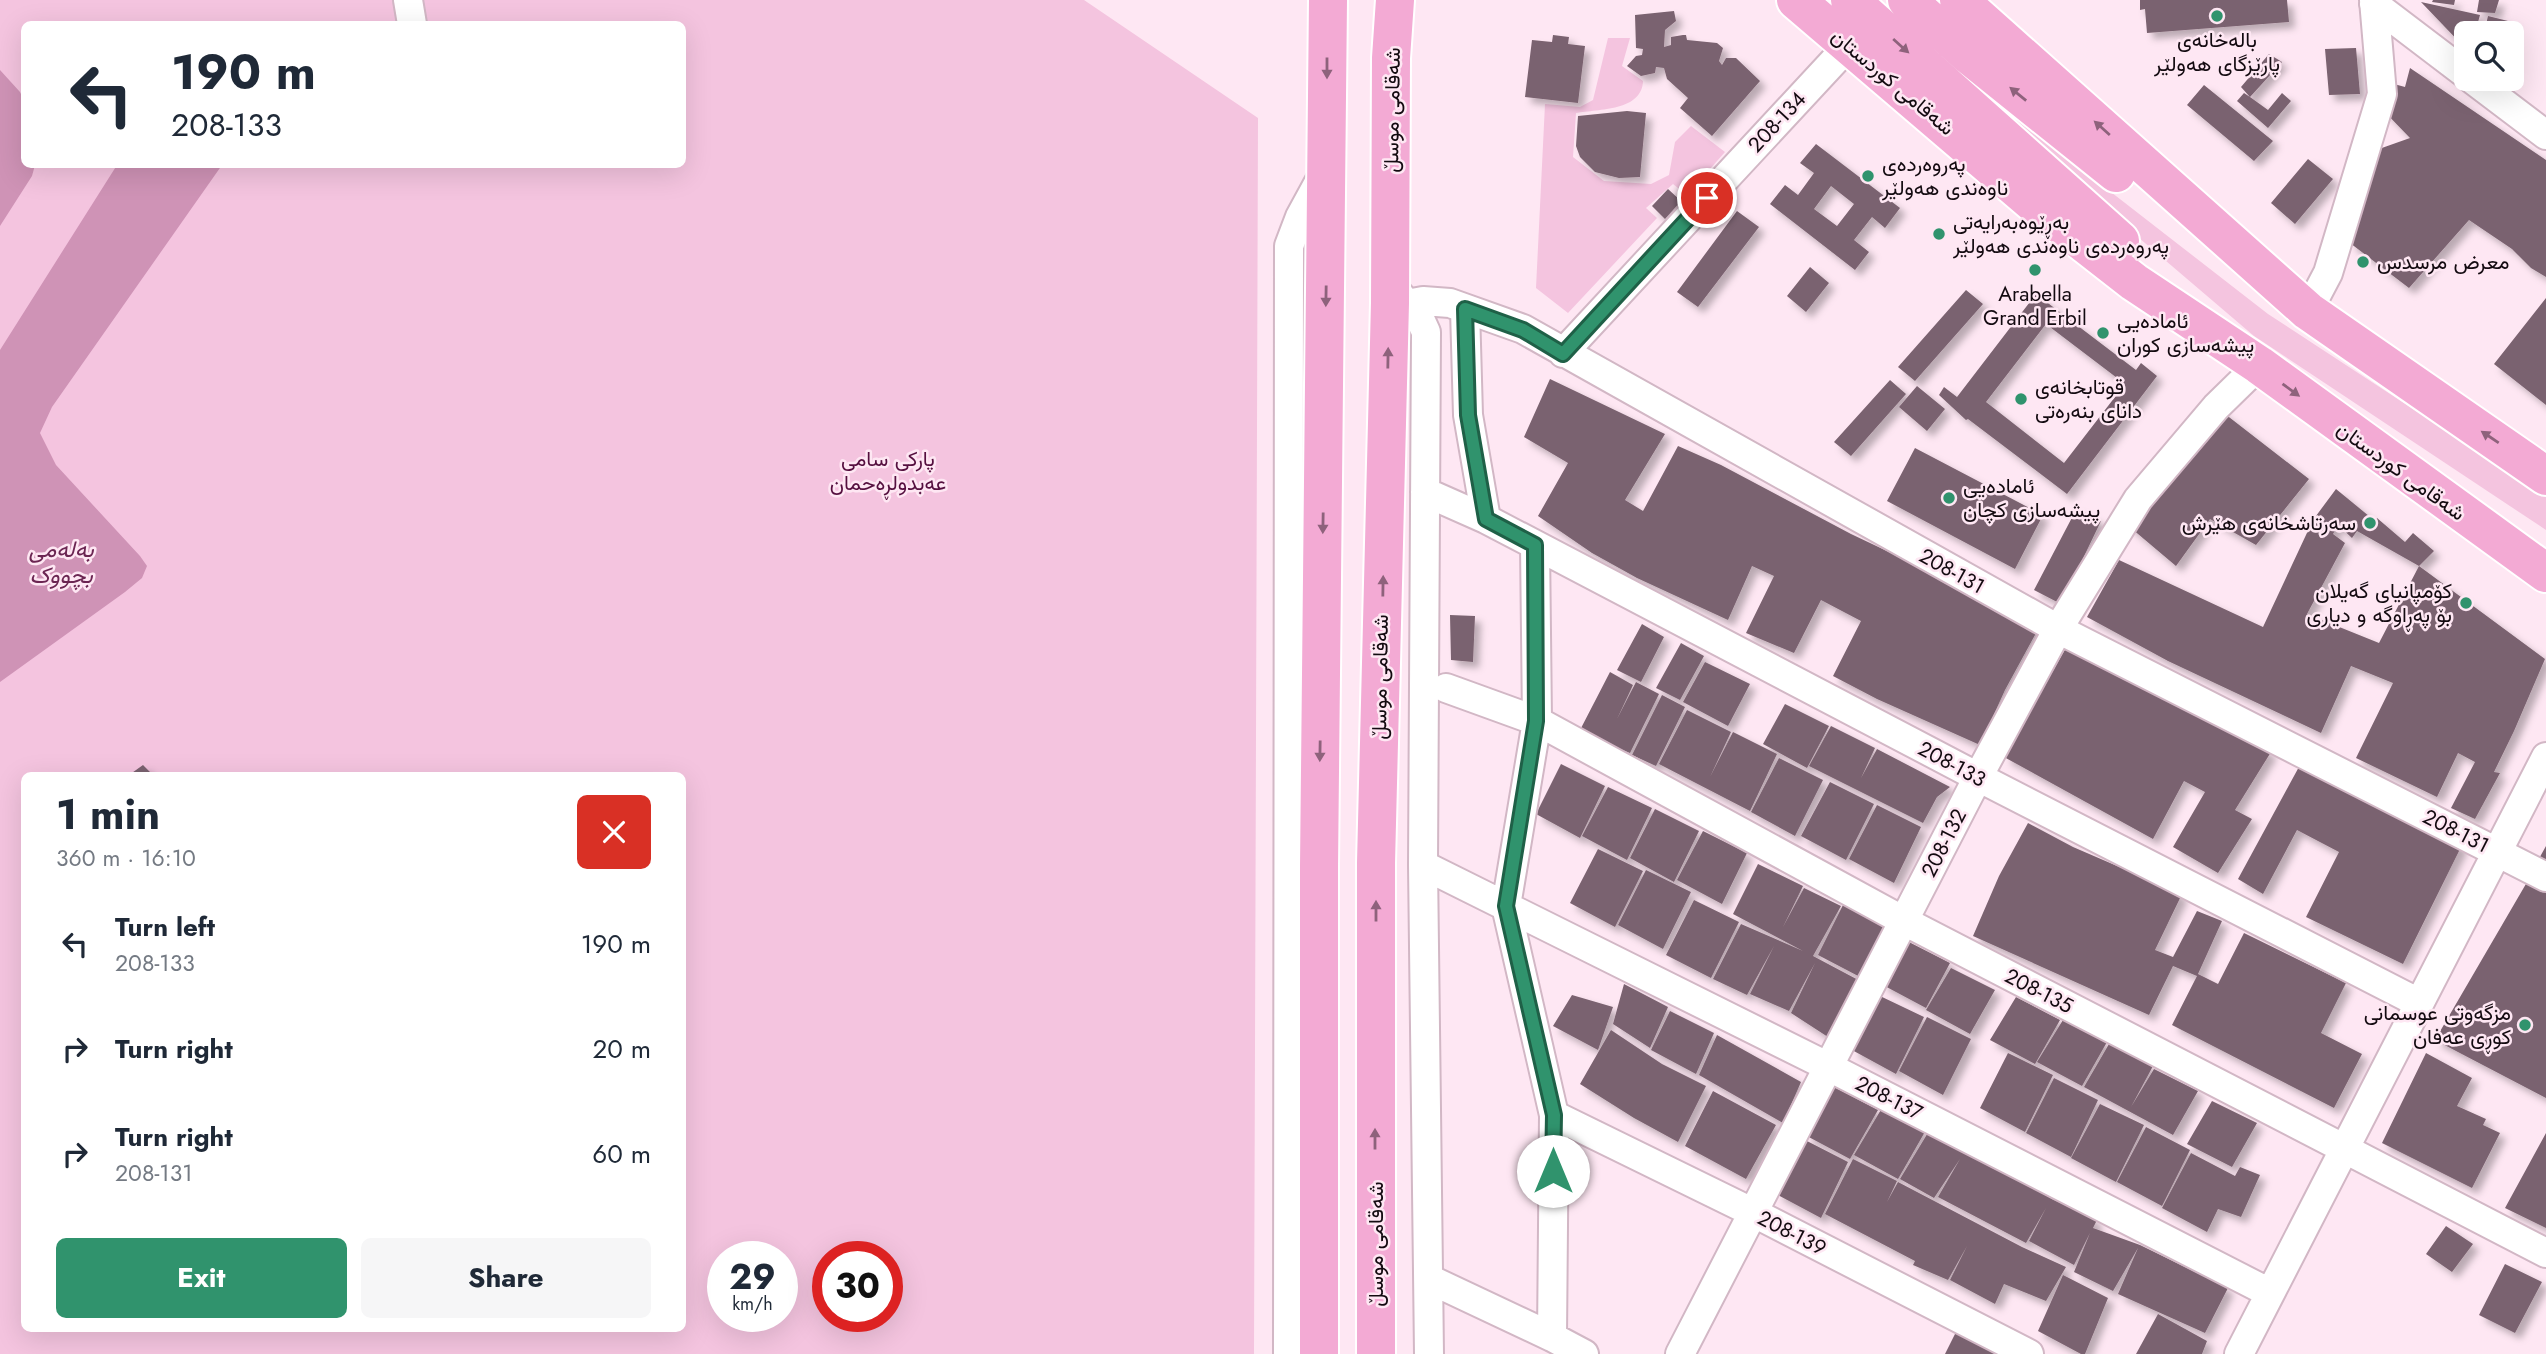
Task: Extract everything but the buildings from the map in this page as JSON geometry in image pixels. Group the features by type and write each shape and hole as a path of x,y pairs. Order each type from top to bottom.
{"highway":[{"path":"1319,1354 1319,853 1328,0"},
{"name":"شەقامی موسڵ","path":"1376,1354 1376,863 1399,294 1391,58 1395,0"},
{"path":"1391,58 1406,0"},
{"name":"شەقامی کوردستان","path":"1796,0 2043,211 2134,282 2259,365 2533,565"},
{"name":"شەقامی کوردستان","path":"1850,0 2259,365"},
{"path":"1907,0 1970,56 2209,247 2308,311 2546,476"},
{"path":"1959,0 2308,311"},
{"path":"1319,1269 1334,1281 1343,1283 1361,1279 1375,1268"}],"street":[{"path":"408,0 412,21"},
{"path":"1970,0 1997,34"},
{"path":"2308,311 2328,273 2382,94 2374,2"},
{"path":"2374,2 2454,65"},
{"name":"208-134","path":"1563,354 1849,46"},
{"path":"2489,91 2546,135"},
{"path":"1288,1354 1289,246 1300,217 1327,168"},
{"path":"1399,294 1426,332 1423,865 1429,1354"},
{"name":"208-131","path":"1399,294 1423,301 1450,303 1523,330 2058,629 2546,877"},
{"path":"1465,309 1468,415 1486,519"},
{"name":"208-132","path":"1680,1354 2058,629 2138,499 2216,407 2259,365"},
{"name":"208-133","path":"1425,492 1486,519 1978,778 2419,1003"},
{"path":"1535,545 1536,721 1506,906 1554,1115 1552,1337"},
{"path":"2533,565 2546,583"},
{"name":"208-135","path":"1446,688 1536,721 1904,920 2546,1253"},
{"path":"2239,1354 2546,757"},
{"name":"208-137","path":"1423,865 1829,1067 2270,1293"},
{"name":"208-139","path":"1554,1115 1754,1213 2029,1354"},
{"path":"1429,1279 1584,1354"}],"green space":[{"name":"پارکی سامی عەبدولڕەحمان","path":"0,0 1084,0 1258,118 1254,1354 0,1354"},
{"path":"1608,38 1630,38 1622,66 1643,81 1641,91 1635,98 1618,107 1576,113 1573,157 1604,181 1651,184 1669,175 1675,142 1691,126 1725,152 1687,195 1673,184 1646,208 1657,218 1568,313 1536,288 1545,104 1580,107 1593,100"},
{"path":"1995,102 2268,314 2546,496 2546,530 2254,336 1989,110"}],"water":[{"path":"0,70 21,94 21,168 34,168 32,176 0,226"},
{"name":"بەلەمی بچووک","path":"115,168 220,168 52,407 40,433 56,465 140,556 147,566 142,578 0,682 0,350"}],"place":[{"name":"بالەخانەی پارێزگای هەولێر","path":"2217,16"},
{"name":"پەروەردەی ناوەندی هەولێر","path":"1868,176"},
{"name":"بەڕێوەبەرایەتی پەروەردەی ناوەندی هەولێر","path":"1939,234"},
{"name":"معرض مرسدس","path":"2363,262"},
{"name":"Arabella Grand Erbil","path":"2035,270"},
{"name":"ئامادەیی پیشەسازی کوران","path":"2103,333"},
{"name":"قوتابخانەی دانای بنەرەتی","path":"2021,399"},
{"name":"ئامادەیی پیشەسازی کچان","path":"1949,498"},
{"name":"سەرتاشخانەی هێرش","path":"2370,523"},
{"name":"کۆمپانیای گەیلان بۆ پەڕاوگە و دیاری","path":"2466,603"},
{"name":"مزگەوتی عوسمانی کوڕی عەفان","path":"2525,1025"}],"route":[{"path":"1553,1171 1554,1115 1506,906 1536,721 1535,545 1486,519 1468,415 1465,309 1523,330 1563,354 1707,198"}]}
